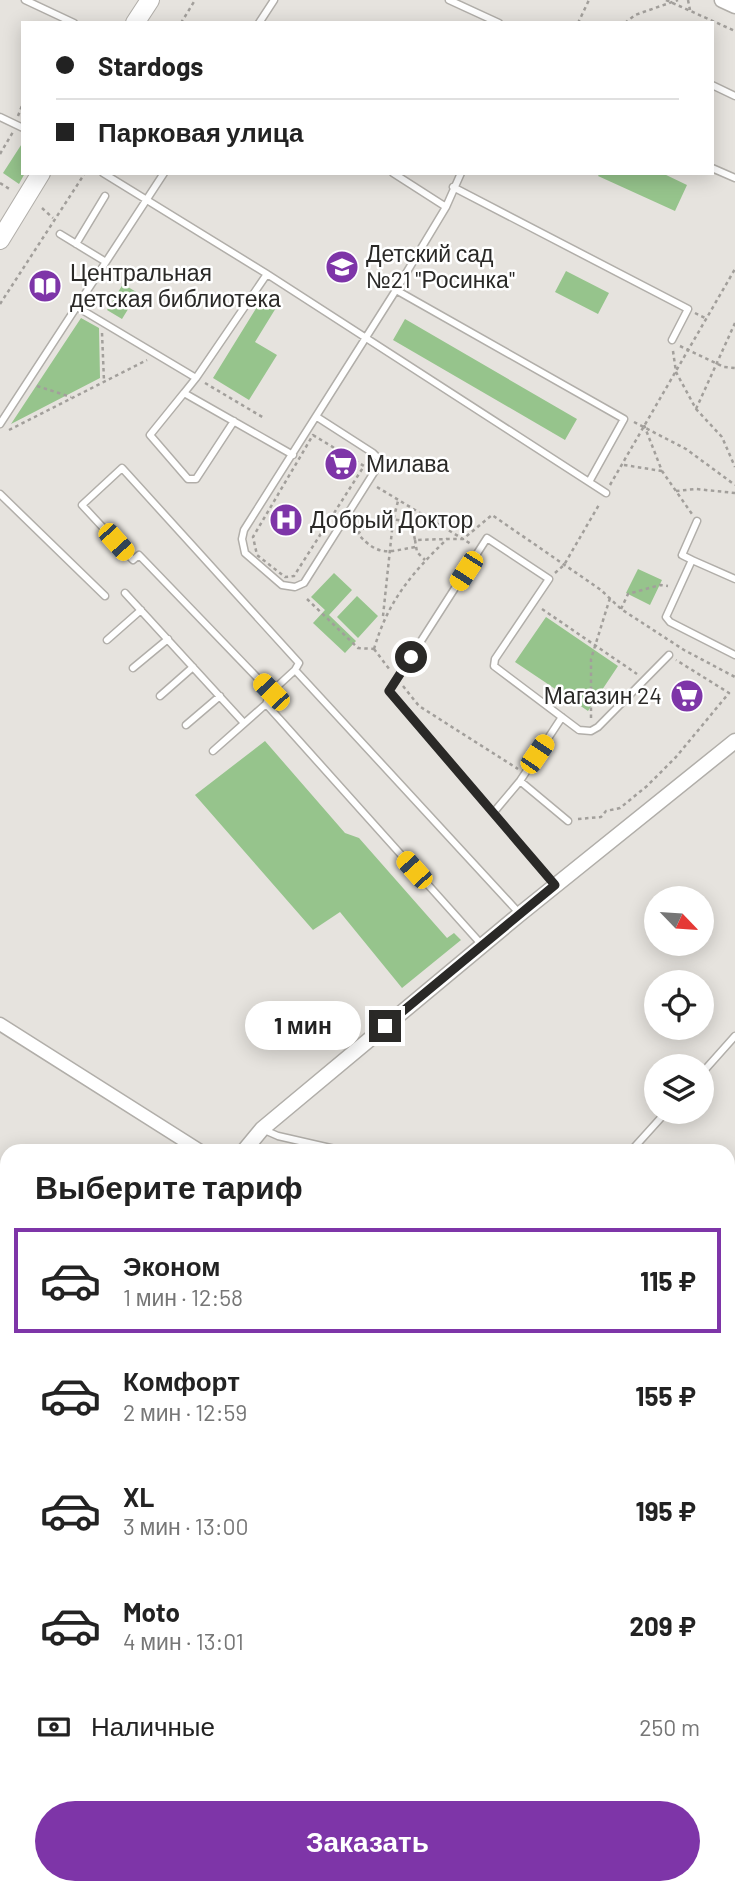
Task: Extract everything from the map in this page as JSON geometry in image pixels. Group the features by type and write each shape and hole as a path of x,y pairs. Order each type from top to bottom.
{"main road":[{"path":"136,21 150,0"},
{"path":"0,240 40,175"}],"street":[{"path":"250,1144 262,1129 482,945 735,741"},
{"path":"0,1024 189,1144"}],"lane":[{"path":"24,0 70,21"},
{"path":"260,21 274,0"},
{"path":"449,0 495,21"},
{"path":"714,86 735,96"},
{"path":"0,117 21,127"},
{"path":"714,169 735,178"},
{"path":"106,175 267,274 606,493"},
{"path":"0,424 163,175"},
{"path":"396,175 446,207"},
{"path":"317,417 373,453 378,458 378,466 304,583 295,587 282,585 245,553 242,539 244,530 396,290 446,207 460,175"},
{"path":"453,187 688,309 672,341"},
{"path":"76,244 105,196"},
{"path":"60,234 106,262"},
{"path":"234,421 196,479 188,479 150,435 196,378 267,274"},
{"path":"396,290 624,419 589,482"},
{"path":"77,307 196,378"},
{"path":"184,393 293,455"},
{"path":"213,751 266,704 271,692 299,663 122,468 82,505 133,560 139,555 271,692"},
{"path":"0,494 105,596"},
{"path":"697,521 682,555 735,579"},
{"path":"555,885 389,691 487,538 549,579 495,659 494,666 579,730 591,731 669,655"},
{"path":"692,560 666,613 667,620 735,655"},
{"path":"125,593 244,723"},
{"path":"107,640 141,610"},
{"path":"133,668 168,639"},
{"path":"160,696 193,667"},
{"path":"295,670 520,914"},
{"path":"186,724 220,696"},
{"path":"266,704 482,945"},
{"path":"494,812 520,781 562,717"},
{"path":"520,781 568,821"},
{"path":"714,1060 735,1036"},
{"path":"637,1144 655,1124"},
{"path":"262,1129 278,1136 313,1144"}],"path":[{"path":"182,21 195,0"},
{"path":"579,21 589,0"},
{"path":"666,0 712,21"},
{"path":"628,21 635,15 678,0"},
{"path":"688,0 691,12"},
{"path":"714,22 735,31"},
{"path":"0,153 15,124"},
{"path":"0,304 84,175"},
{"path":"0,183 17,194"},
{"path":"42,208 54,219 60,234"},
{"path":"549,579 565,565 735,270"},
{"path":"102,322 104,381"},
{"path":"696,408 735,323"},
{"path":"672,341 716,363 735,368"},
{"path":"672,341 676,372 696,408 722,437 735,467"},
{"path":"0,435 157,354"},
{"path":"196,378 264,418"},
{"path":"27,383 71,398"},
{"path":"624,419 644,425 686,449 735,485"},
{"path":"644,425 662,471 697,521"},
{"path":"313,435 364,466 294,576 285,577 257,555 253,537 306,444 313,435"},
{"path":"622,464 662,471"},
{"path":"676,491 696,489 735,493"},
{"path":"374,649 383,619 393,521 398,500"},
{"path":"415,547 390,551 375,550 358,534 372,522 409,523 415,531 415,547 425,560"},
{"path":"383,619 399,590 447,539"},
{"path":"415,540 463,539"},
{"path":"621,609 628,594 660,584 678,588"},
{"path":"591,731 591,659 610,598"},
{"path":"307,599 358,648 374,649 390,670"},
{"path":"533,603 646,680"},
{"path":"568,821 601,817 606,811 620,808 629,801 676,757 729,693 669,655"},
{"path":"405,688 419,706 524,773"}],"green space":[{"path":"21,145 21,175 24,175 19,184 3,173"},
{"path":"666,175 687,185 675,211 598,176"},
{"path":"566,271 609,293 598,314 555,292"},
{"path":"123,284 138,293 122,319 107,310"},
{"path":"265,294 279,303 255,342 277,355 249,400 213,378"},
{"path":"81,318 99,328 100,378 11,424"},
{"path":"405,319 577,419 565,440 393,340"},
{"path":"638,569 662,580 650,605 626,593"},
{"path":"334,573 352,590 329,615 356,641 345,653 313,623 325,610 311,597"},
{"path":"357,596 378,616 358,638 337,617"},
{"path":"546,617 618,666 588,711 515,662"},
{"path":"265,741 345,833 359,838 447,938 454,933 461,940 402,988 340,912 313,930 195,795"}],"place":[{"name":"Детский сад №21 \"Росинка\"","path":"342,267"},
{"name":"Центральная детская библиотека","path":"45,286"},
{"name":"Милава","path":"341,464"},
{"name":"Добрый Доктор","path":"286,520"},
{"name":"Магазин 24","path":"687,696"}],"route":[{"path":"385,1026 555,885 389,691 411,657"}]}
